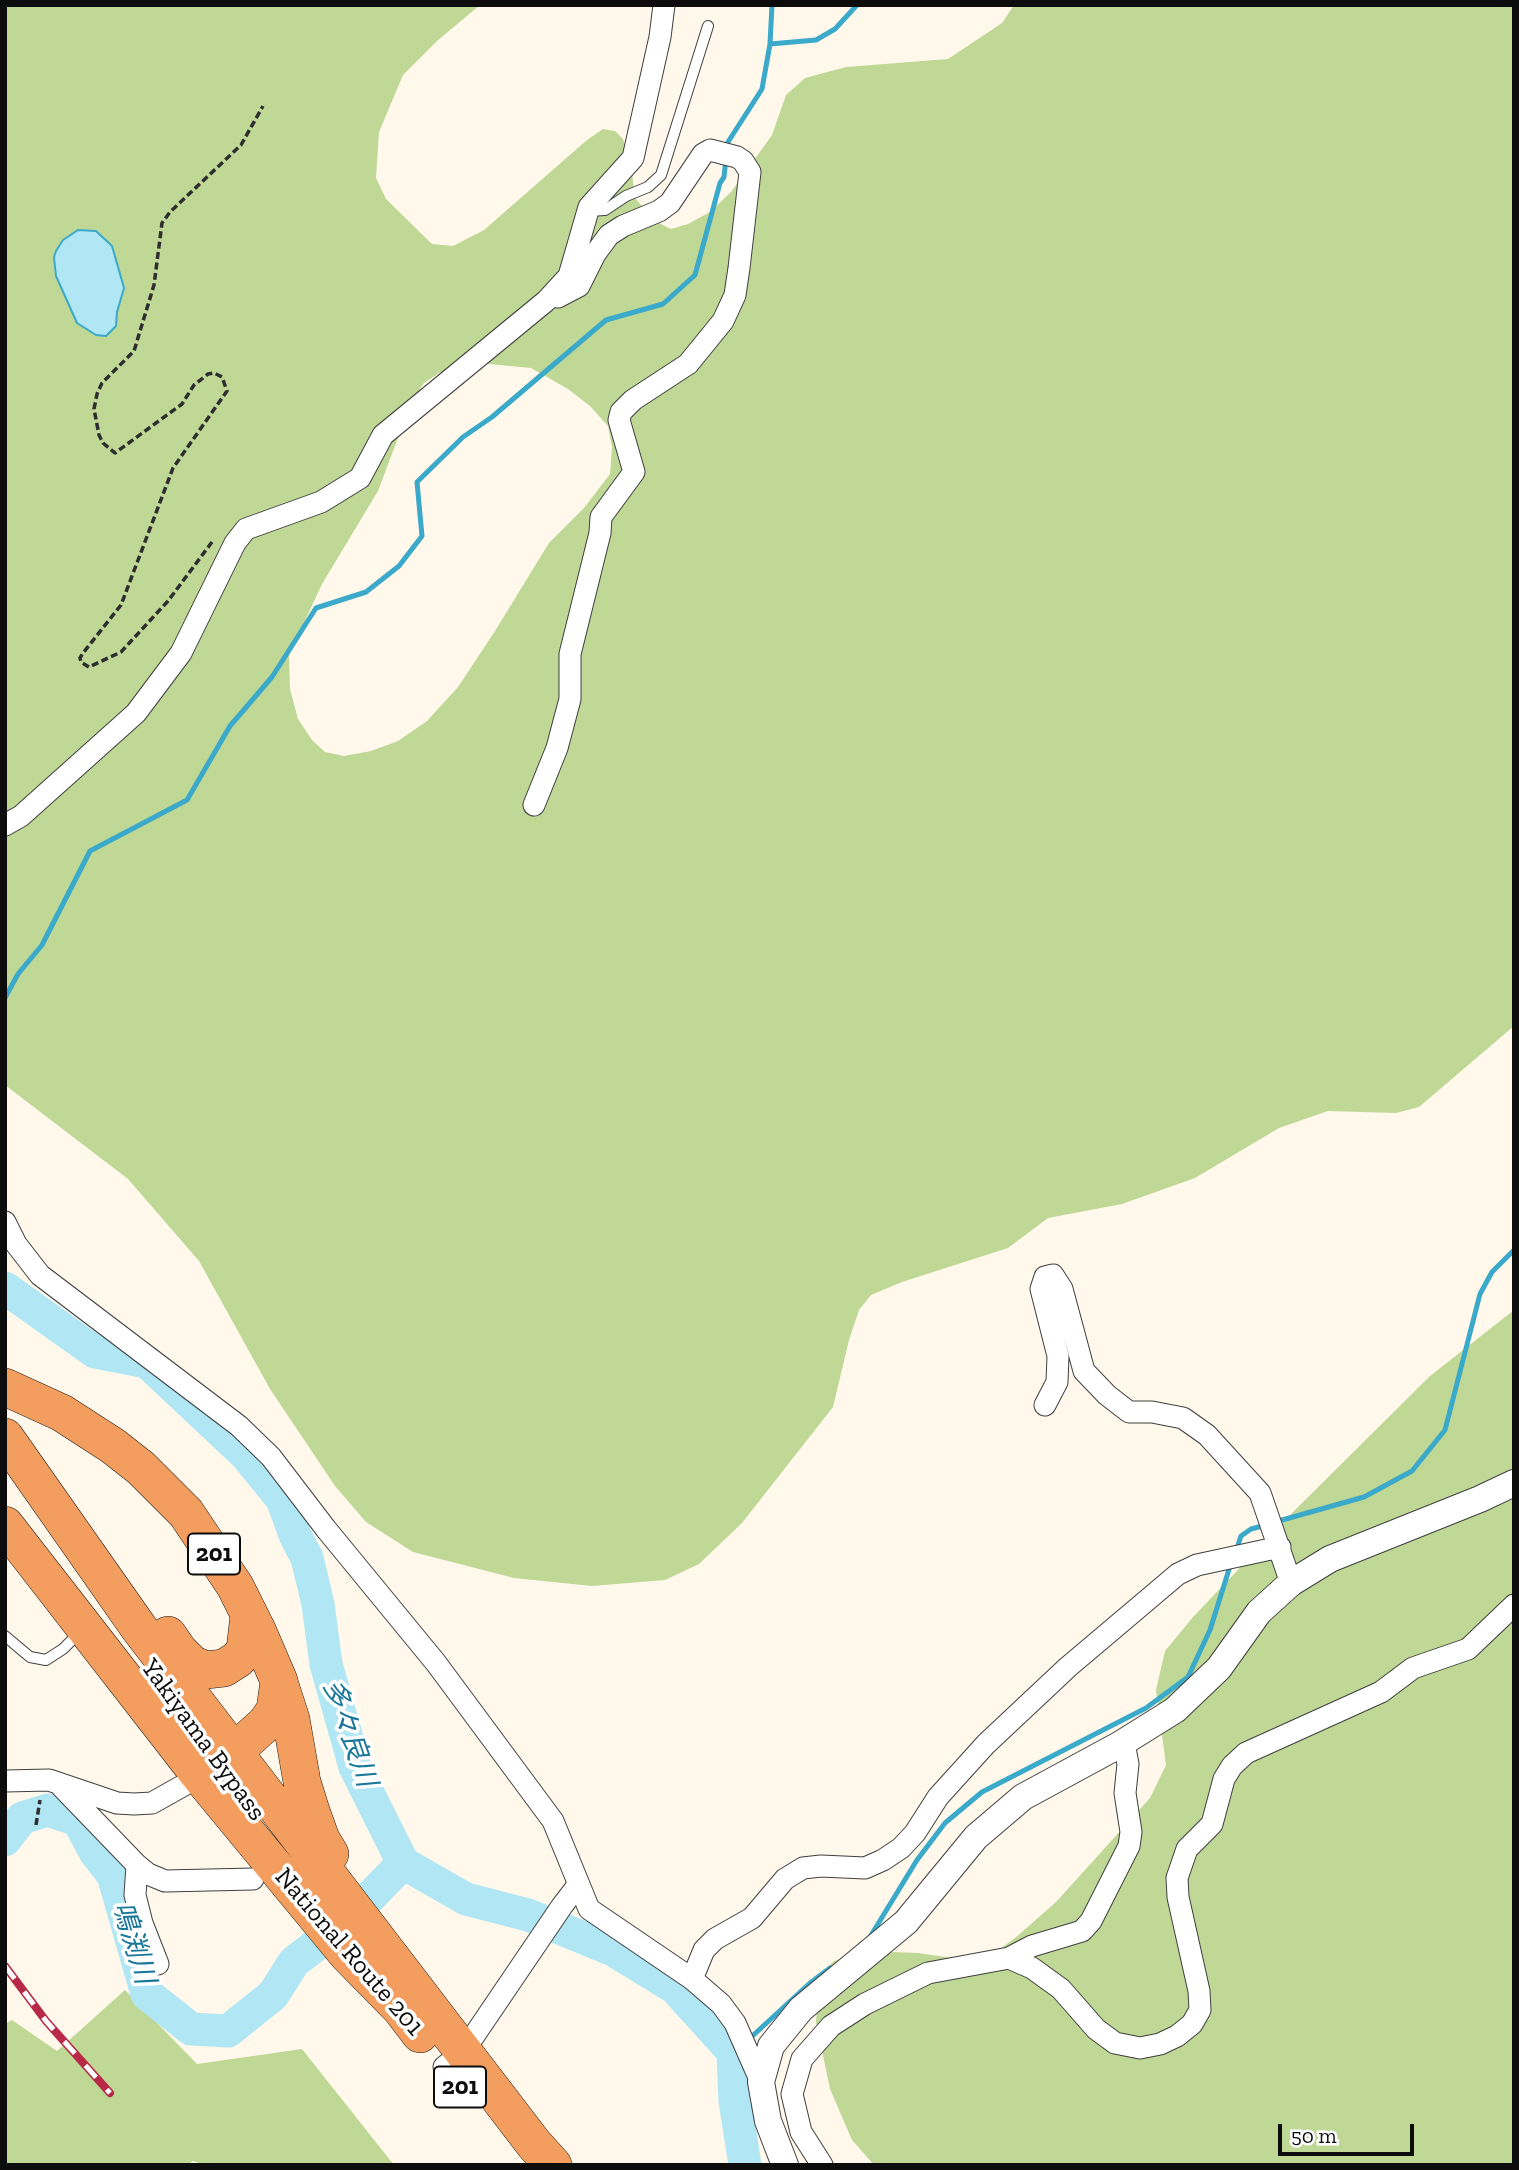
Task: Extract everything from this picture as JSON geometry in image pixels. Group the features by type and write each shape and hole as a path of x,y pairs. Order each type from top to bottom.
{"highway":[{"name":"National Route 201","path":"5,1387 62,1413 113,1446 141,1468 186,1513 235,1586 279,1681 291,1719 302,1782 311,1811 321,1839 348,1879 334,1913 454,2059 553,2165"},
{"name":"Yakiyama Bypass","path":"5,1437 139,1628 218,1764"},
{"name":"Yakiyama Bypass","path":"5,1471 218,1764 334,1913"},
{"name":"201","path":"5,1525 84,1628 218,1764"},
{"path":"80,1545 147,1604 179,1651 192,1664 206,1670 224,1668 238,1659 245,1650 249,1615"},
{"path":"218,1764 266,1723 275,1710 279,1681"},
{"name":"National Route 201","path":"358,1944 401,2009 454,2059 519,2165"}],"street":[{"path":"5,825 21,816 136,713 181,653 235,543 246,528 321,502 360,478 383,435 546,301 569,276 589,207 633,158 660,37 664,5"},
{"path":"534,805 557,748 570,699 570,654 600,533 601,517 634,472 619,420 621,412 633,400 668,380 694,359 723,321 735,295 750,172 737,157 710,150 695,165 670,203 609,235 595,254 579,286 565,296 546,301"},
{"path":"5,1222 16,1244 40,1275 239,1426 271,1457 436,1663 553,1821 589,1909 692,1979 721,2004 735,2023 761,2082 768,2121 785,2165"},
{"path":"1045,1405 1057,1382 1058,1356 1041,1289 1045,1277 1053,1275 1062,1289 1084,1371 1107,1395 1129,1412 1152,1412 1183,1418 1207,1435 1260,1493 1291,1583"},
{"path":"761,2082 771,2046 801,2009 906,1922 976,1837 1023,1797 1124,1743 1175,1710 1219,1668 1259,1612 1291,1583 1330,1559 1514,1483"},
{"path":"692,1979 704,1950 715,1939 752,1918 785,1879 803,1868 865,1868 901,1848 915,1833 938,1797 986,1744 1068,1667 1178,1574 1197,1564 1280,1547"},
{"path":"1009,1958 1032,1968 1060,1989 1096,2029 1115,2043 1140,2048 1160,2044 1177,2036 1192,2024 1200,2010 1199,1991 1178,1897 1177,1878 1187,1849 1212,1824 1224,1779 1232,1766 1246,1753 1381,1692 1413,1668 1468,1649 1514,1605"},
{"path":"822,2165 801,2132 792,2094 802,2059 831,2026 865,2004 928,1973 1009,1958 1032,1946 1082,1931 1091,1921 1129,1846 1131,1832 1125,1793 1128,1764 1124,1743"},
{"path":"5,1781 50,1782 117,1803 152,1803 218,1764"},
{"path":"50,1782 148,1874 165,1881 253,1879"},
{"path":"137,1866 135,1895 142,1923 158,1964"},
{"path":"454,2059 578,1885"}],"lane":[{"path":"588,211 605,210 626,196 648,187 661,175 708,26"},
{"path":"5,1636 30,1657 46,1660 63,1650 84,1628"}],"path":[{"path":"242,534 232,528 226,528 219,533 168,601 121,652 89,667 81,662 83,653 121,606 173,468 227,391 222,377 214,373 208,374 194,385 182,404 115,453 103,443 99,435 94,409 97,394 102,383 129,359 134,351 154,285 162,223 170,212 241,145 263,106"},
{"path":"36,1825 50,1782"}],"green space":[{"path":"5,5 480,5 437,41 403,75 379,132 376,178 386,199 432,244 453,246 484,230 603,129 615,131 623,139 631,164 635,198 655,221 671,229 688,224 710,212 731,192 772,135 786,95 805,78 846,67 948,59 1002,23 1014,5 1514,5 1514,1026 1419,1107 1396,1113 1328,1111 1279,1128 1195,1178 1122,1204 1048,1218 1008,1248 902,1282 871,1295 859,1310 833,1407 742,1523 699,1564 665,1580 592,1586 514,1578 413,1552 366,1522 335,1486 270,1389 199,1261 128,1179 5,1085","holes":["479,363 531,368 568,389 590,406 608,426 612,447 610,474 584,508 549,543 458,687 427,721 398,741 371,751 344,756 325,752 312,740 298,719 290,689 289,655 322,584 378,491 412,401 424,383 439,373"]},
{"path":"1514,1310 1514,2165 874,2165 852,2140 830,2089 816,2022 819,1975 834,1961 864,1951 918,1953 966,1960 994,1953 1056,1902 1150,1798 1166,1765 1156,1690 1165,1651 1193,1617 1296,1509 1430,1376"},
{"path":"125,1990 197,2064 302,2049 394,2165 204,2165 193,2161 187,2165 5,2165 5,2024 12,2020 57,2051"}],"water":[{"path":"78,230 96,231 112,246 124,288 116,326 106,336 96,335 77,323 56,276 56,251 63,240"}],"waterway":[{"path":"770,44 772,5"},
{"path":"727,150 728,142 762,89 770,44 816,40 835,29 857,5"},
{"path":"5,998 18,974 42,945 90,851 187,800 230,726 272,677 316,608 366,592 399,566 422,536 417,482 463,437 492,417 606,320 663,304 695,275 720,183 724,177 726,159"},
{"path":"1275,1522 1364,1497 1412,1471 1445,1430 1480,1294 1492,1272 1514,1250"},
{"name":"多々良川","path":"5,1288 95,1352 147,1362 246,1455 282,1499 307,1558 318,1604 326,1664 355,1767 403,1863 466,1899 528,1915 613,1950 675,1988 733,2052 735,2101 745,2165"},
{"path":"1236,1551 1241,1536 1251,1529 1266,1525"},
{"path":"870,1937 917,1860 945,1823 982,1792 1146,1708 1188,1677 1210,1630 1231,1563"},
{"name":"鳴渕川","path":"5,1840 22,1818 48,1810 78,1820 95,1852 113,1875 147,1994 191,2029 228,2031 273,1995 294,1962 346,1922 403,1863"},
{"path":"748,2040 830,1968"}],"railway":[{"path":"5,1966 46,2021 110,2093"}]}
